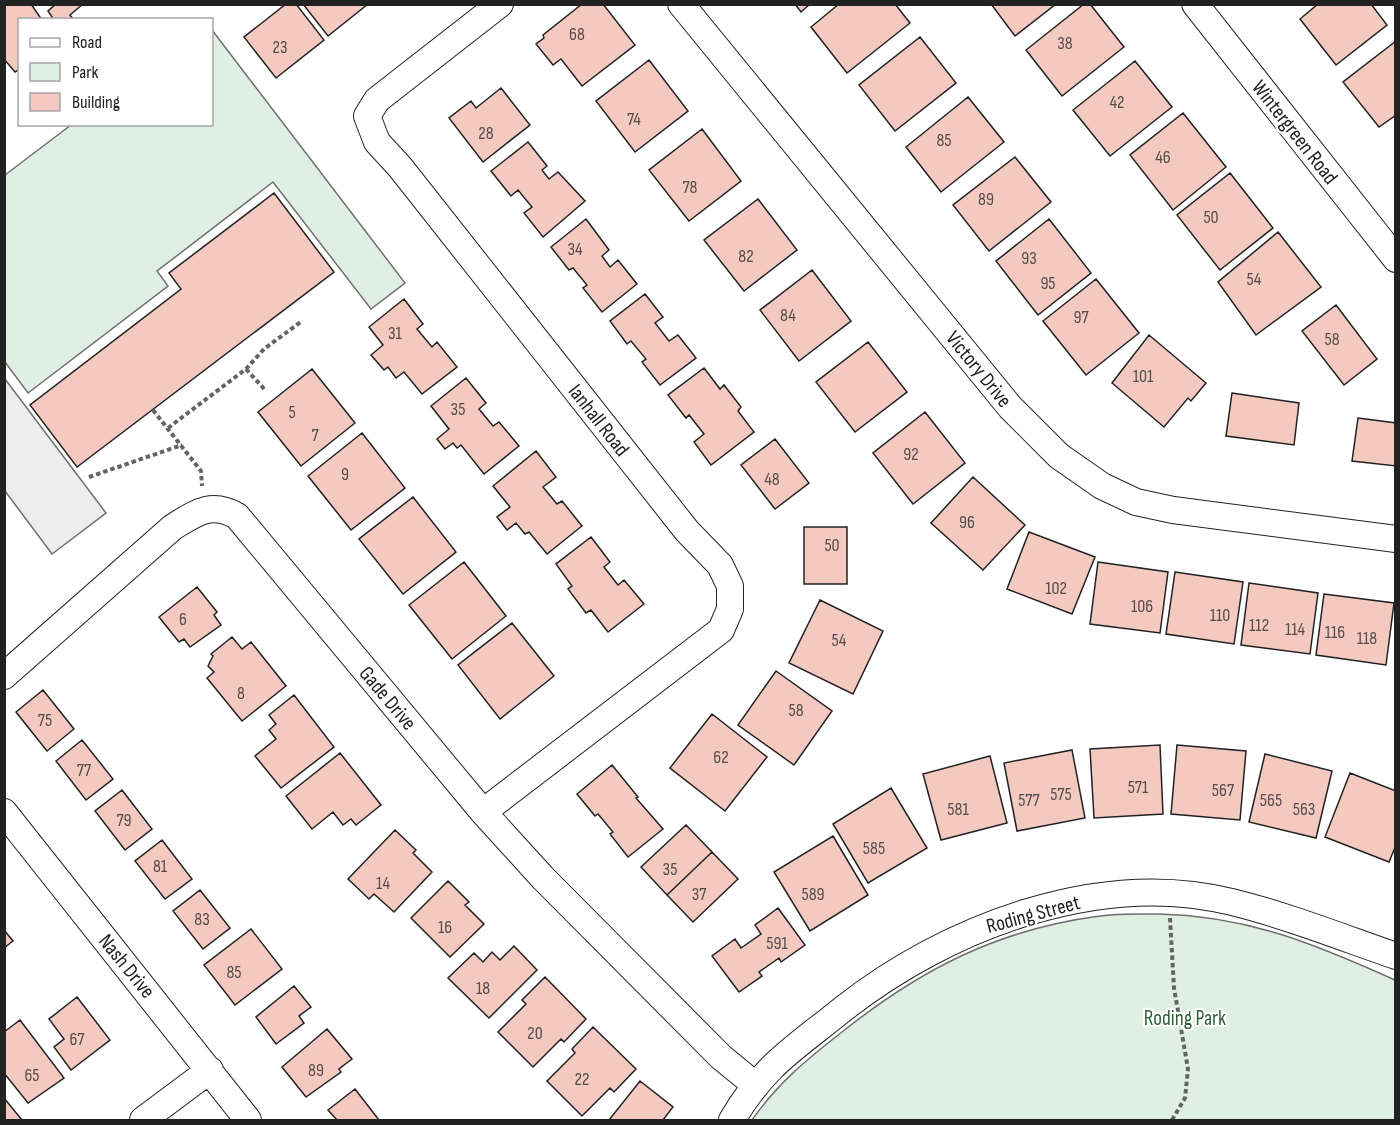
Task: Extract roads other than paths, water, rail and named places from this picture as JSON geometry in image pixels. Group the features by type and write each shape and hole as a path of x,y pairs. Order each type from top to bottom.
{"street":[{"name":"Ianhall Road","path":"483,812 664,672 697,650 721,630 730,609 730,586 720,565 687,531 400,167 377,142 368,116 377,100 500,4"},
{"name":"Victory Drive","path":"681,4 1010,407 1059,456 1102,486 1136,502 1173,510 1395,539"},
{"name":"Wintergreen Road","path":"1195,4 1395,259"},
{"name":"Gade Drive","path":"4,676 173,527 203,511 216,507 237,516 483,812 543,878 721,1057 754,1084"},
{"name":"Nash Drive","path":"4,812 248,1120"},
{"name":"Roding Street","path":"732,1120 754,1084 780,1058 858,997 932,950 990,924 1060,904 1108,896 1169,894 1230,902 1306,924 1395,956"},
{"path":"143,1120 210,1070"}],"park label":[{"name":"Roding Park","path":"1185,1018"}]}
